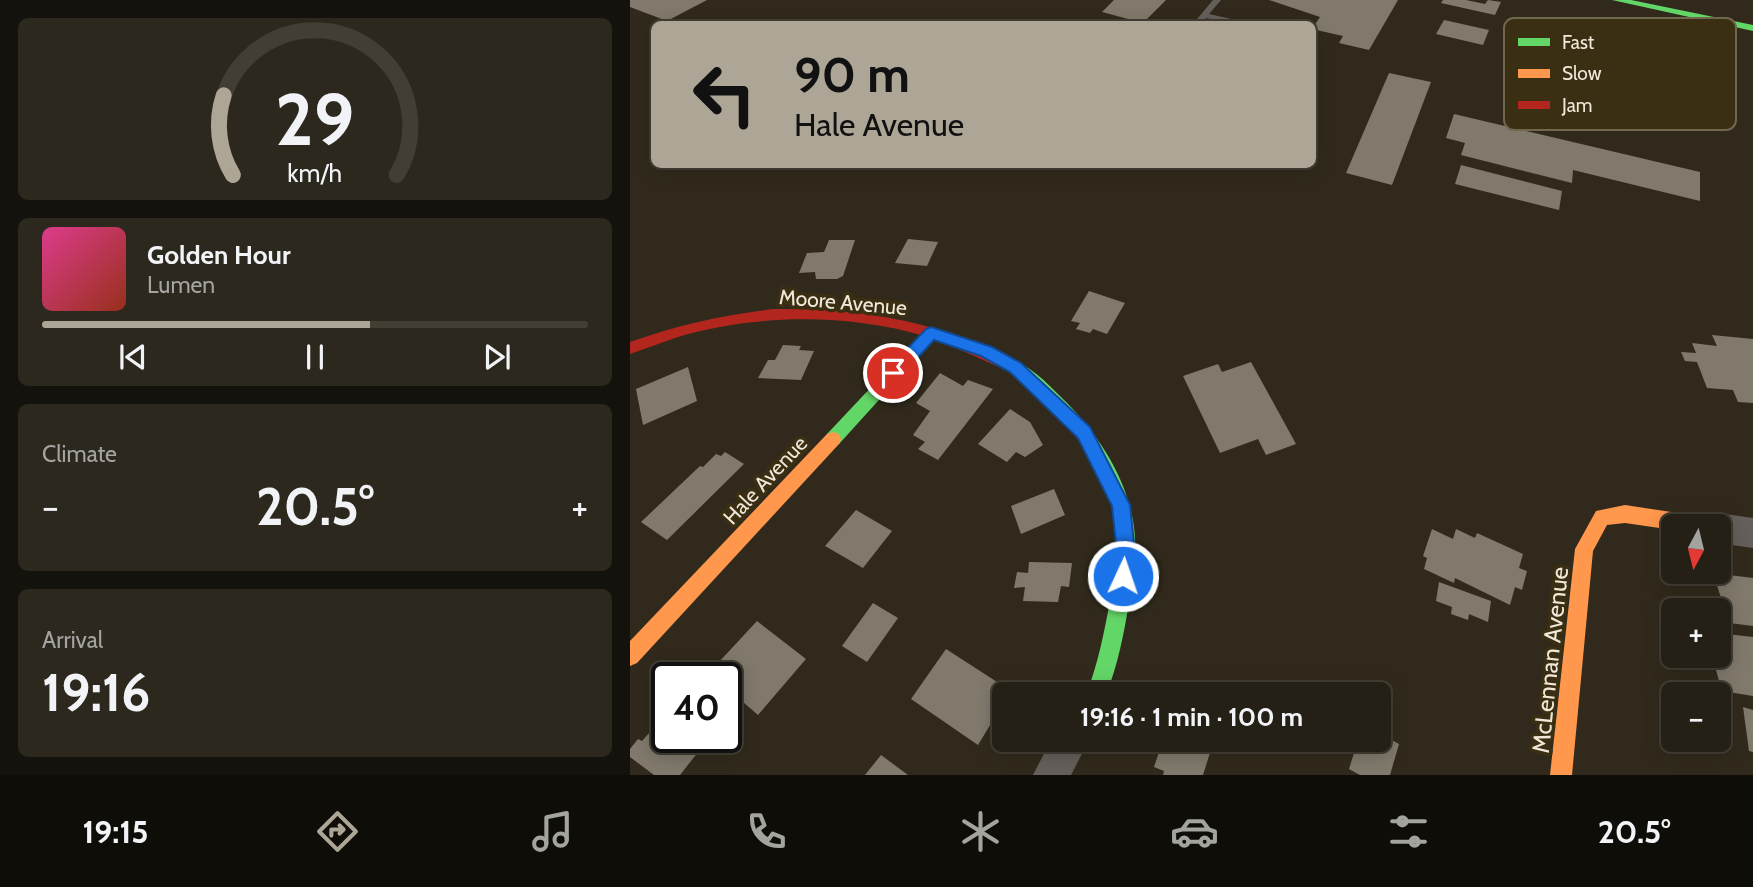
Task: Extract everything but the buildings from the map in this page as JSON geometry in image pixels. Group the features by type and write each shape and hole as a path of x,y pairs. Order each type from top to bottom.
{"street":[{"path":"1617,0 1704,18"},
{"name":"Moore Avenue","path":"630,348 697,327 737,319 795,314 887,323 931,333 987,351 1016,368 1084,432 1121,505 1126,553 1117,624 1100,682"},
{"name":"Hale Avenue","path":"630,656 931,333"},
{"name":"McLennan Avenue","path":"1561,775 1584,550 1602,517 1625,514 1661,519"},
{"path":"1731,530 1753,533"},
{"path":"1051,775 1064,752"}],"lane":[{"path":"1199,21 1217,0"},
{"path":"1204,15 1229,21"}],"traffic: fast":[{"path":"1617,0 1704,18"},
{"path":"1736,24 1753,28"},
{"path":"833,439 931,333"},
{"path":"1013,366 1050,397 1086,436 1112,481 1121,504 1126,537 1123,575 1116,626 1101,682"}],"traffic: slow":[{"path":"630,656 833,439"},
{"path":"1561,775 1584,549 1602,517 1625,514 1661,519"}],"traffic: jam":[{"path":"630,348 675,332 723,321 773,315 823,315 874,319 923,330 969,345 1013,366"}],"route":[{"path":"893,373 931,333 987,351 1016,368 1084,432 1121,505 1126,553 1123,576"}]}
